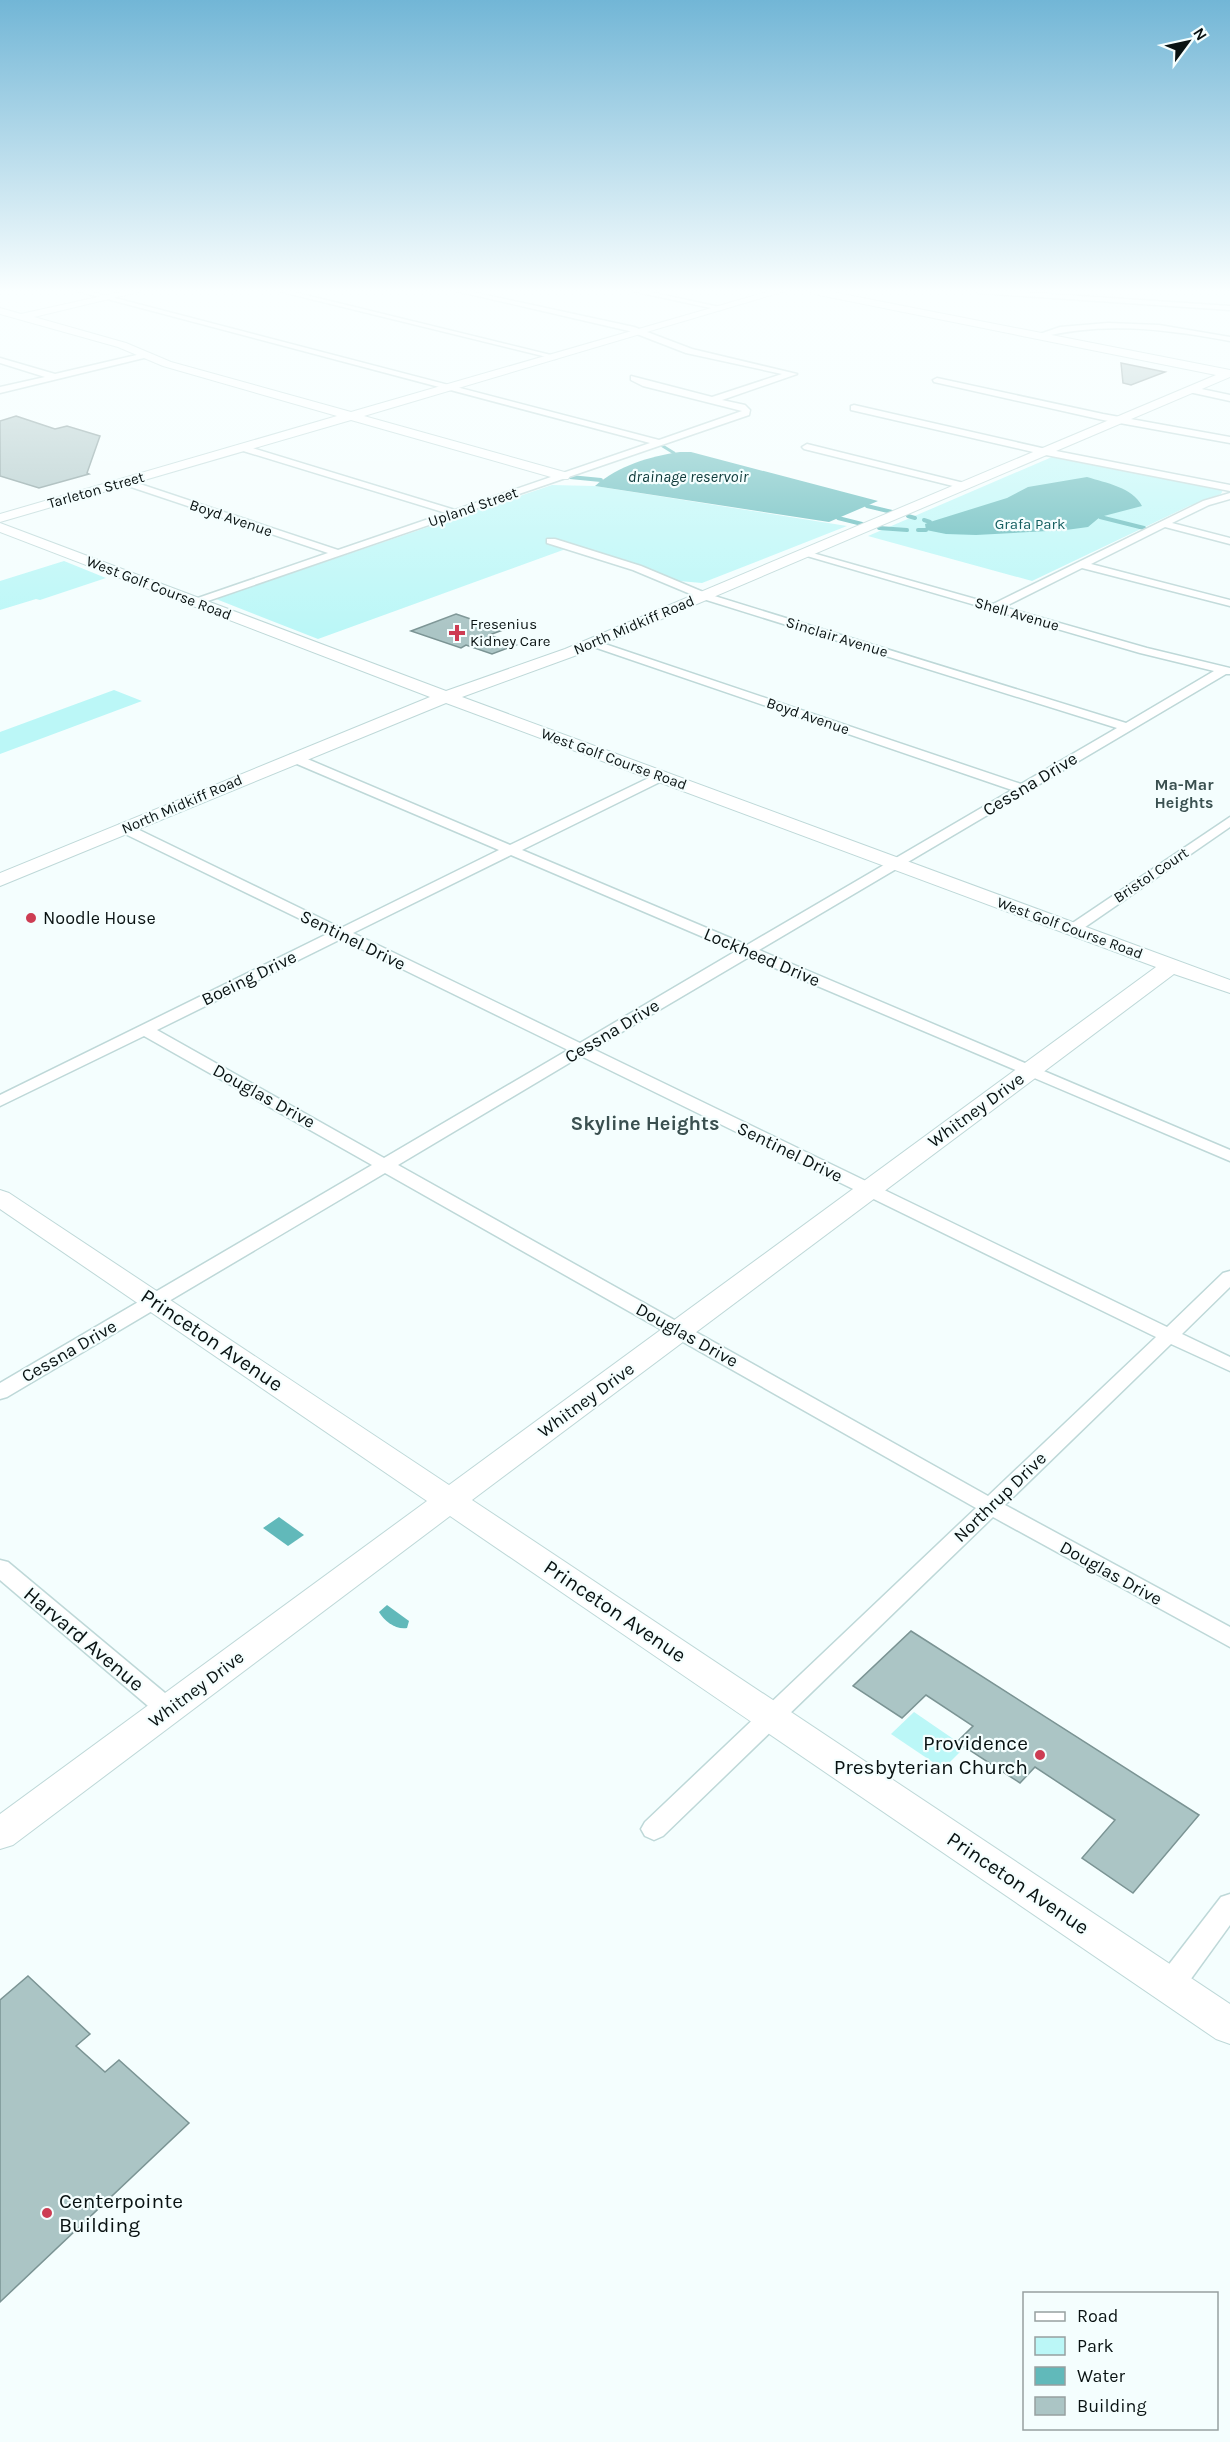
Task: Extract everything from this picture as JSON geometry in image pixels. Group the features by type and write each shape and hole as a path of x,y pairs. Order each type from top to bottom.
{"street":[{"path":"312,405 563,476"},
{"name":"Tarleton Street","path":"0,518 389,405"},
{"path":"518,405 661,443"},
{"name":"Upland Street","path":"196,602 746,413 746,410 729,405"},
{"path":"1053,405 1230,440"},
{"name":"North Midkiff Road","path":"0,880 446,697 498,687 592,643 1158,405"},
{"path":"854,408 1046,452 1230,488"},
{"path":"807,447 965,486"},
{"path":"243,448 456,513"},
{"name":"Boyd Avenue","path":"125,482 337,553"},
{"path":"994,608 1206,503 1230,496"},
{"path":"1163,524 1230,541"},
{"name":"West Golf Course Road","path":"0,527 446,697 1230,987"},
{"name":"Sinclair Avenue","path":"550,541 637,568 704,596 1126,727"},
{"name":"Shell Avenue","path":"805,554 1144,651 1227,670"},
{"path":"1082,564 1230,603"},
{"name":"Boyd Avenue","path":"592,643 1023,789"},
{"name":"Cessna Drive","path":"0,1392 1126,727 1227,670"},
{"path":"396,678 498,687 507,705 563,725 600,754"},
{"name":"Lockheed Drive","path":"294,758 1230,1156"},
{"name":"Boeing Drive","path":"0,1101 661,776"},
{"name":"Bristol Court","path":"1073,929 1230,821"},
{"name":"Sentinel Drive","path":"124,828 1230,1365"},
{"name":"Whitney Drive","path":"0,1834 1172,965"},
{"name":"Douglas Drive","path":"145,1030 991,1507 1230,1638"},
{"name":"Princeton Avenue","path":"0,1198 1230,2026"},
{"name":"Northrup Drive","path":"654,1829 1230,1277"},
{"name":"Harvard Avenue","path":"0,1568 169,1710"},
{"path":"1170,1985 1230,1905"}],"green space":[{"name":"Grafa Park","path":"1052,457 1223,490 1221,494 1189,506 1032,581 868,536"},
{"path":"552,485 595,486 847,526 702,583 679,581 574,546 318,639 216,599"},
{"path":"64,561 106,578 40,600 36,599 0,610 0,581"},
{"path":"114,690 142,701 0,754 0,732"},
{"path":"914,1712 965,1747 943,1769 891,1734"}],"water":[{"name":"drainage reservoir","path":"680,452 691,452 878,501 829,522 595,486 635,463"},
{"path":"1087,477 1125,490 1132,494 1142,506 1100,517 1088,527 1066,530 976,535 946,534 926,530 925,524 1007,498 1028,487"},
{"path":"279,1517 304,1535 288,1546 263,1528"},
{"path":"387,1605 409,1621 407,1628 395,1626 384,1619 379,1612"}],"building":[{"path":"16,416 55,429 67,426 100,436 87,473 89,474 39,488 0,476 0,421"},
{"name":"Fresenius Kidney Care","path":"456,614 503,630 489,635 516,645 492,654 466,645 461,648 411,631"},
{"name":"Providence Presbyterian Church","path":"911,1631 1199,1815 1133,1893 1082,1858 1115,1820 1035,1767 1020,1783 957,1742 973,1726 926,1695 902,1718 853,1686"},
{"name":"Centerpointe Building","path":"28,1976 90,2034 76,2046 105,2072 119,2060 189,2123 0,2302 0,2000"}],"waterway":[{"path":"661,445 674,453"},
{"path":"570,477 601,480"},
{"path":"867,506 892,512"},
{"path":"908,516 915,518"},
{"path":"1100,517 1144,528"},
{"path":"838,518 862,524"},
{"path":"924,520 930,522"},
{"path":"879,528 907,530"},
{"path":"918,530 926,530"}],"place":[{"name":"Fresenius Kidney Care","path":"457,633"},
{"name":"Noodle House","path":"31,918"},
{"name":"Providence Presbyterian Church","path":"1040,1755"},
{"name":"Centerpointe Building","path":"47,2213"}],"district":[{"name":"Ma-Mar Heights","path":"1184,793"},
{"name":"Skyline Heights","path":"645,1123"}]}
